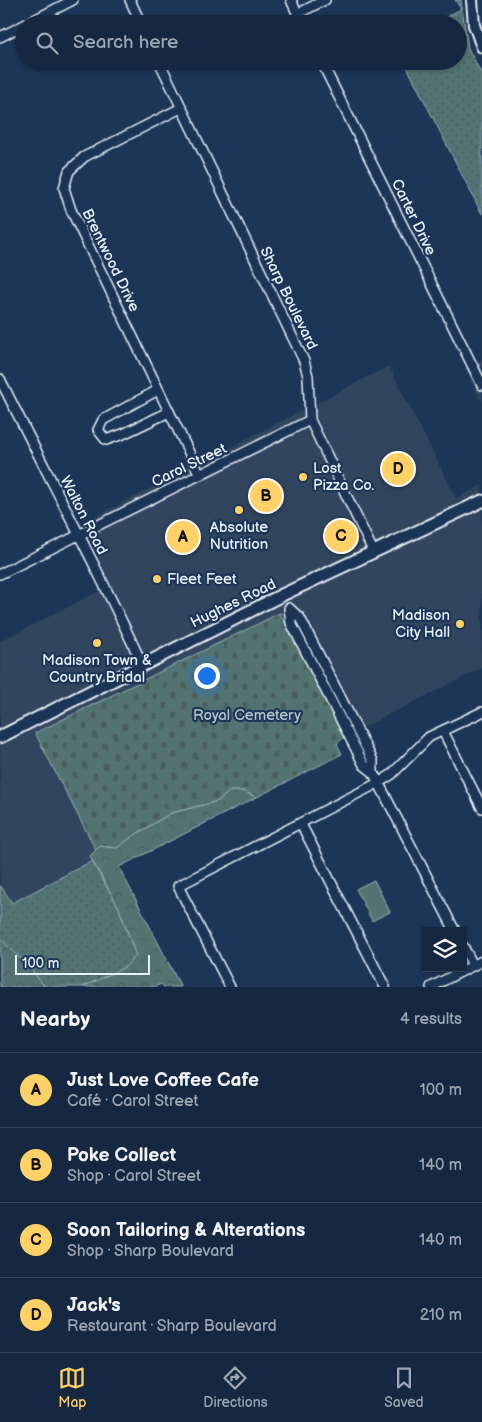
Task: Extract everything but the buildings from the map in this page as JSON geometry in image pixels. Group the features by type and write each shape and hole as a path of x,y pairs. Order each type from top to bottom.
{"main road":[{"name":"Hughes Road","path":"0,737 282,595 482,502"}],"street":[{"path":"43,15 73,0"},
{"path":"130,0 137,15"},
{"path":"291,0 297,14 325,0"},
{"path":"472,0 474,25 482,47"},
{"path":"0,37 15,29"},
{"name":"Sharp Boulevard","path":"163,70 304,360 308,376 310,420 374,553"},
{"name":"Carter Drive","path":"326,70 479,371 482,385"},
{"name":"Brentwood Drive","path":"181,108 84,157 69,171 64,188 71,210 200,475"},
{"name":"Walton Road","path":"0,379 142,664"},
{"path":"158,390 103,420 98,430 106,440 124,434 169,412"},
{"name":"Carol Street","path":"0,574 310,420"},
{"path":"282,595 289,608 300,618 373,761 373,772 378,783 453,927"},
{"path":"289,608 291,623 364,765 373,772"},
{"path":"336,710 345,706"},
{"path":"230,987 178,886 378,783 391,775 429,737 482,712"},
{"path":"443,731 482,808"},
{"path":"301,824 384,987"},
{"path":"467,954 473,965"},
{"path":"431,987 482,961"}],"shaded area":[{"path":"482,359 482,403 465,368"},
{"path":"389,366 456,498 482,485 482,668 344,737 303,655 279,613 35,733 96,850 90,856 92,861 12,903 0,885 0,641 111,585 81,524"}],"green space":[{"path":"455,0 461,0 463,15 450,15 461,9"},
{"path":"467,41 468,48 482,75 482,214 409,70 467,70"},
{"name":"Royal Cemetery","path":"280,613 344,737 337,744 342,754 257,797 243,791 230,791 218,801 171,813 117,848 100,846 96,850 35,733"},
{"path":"230,791 243,791 257,797 119,867 181,987 164,987 161,984 154,987 83,987 125,967 136,956 119,908 90,856 100,846 117,848 171,813 218,801"},
{"path":"92,861 119,908 136,956 125,967 83,987 45,987 30,968 0,938 0,885 12,903"},
{"path":"374,880 390,912 372,921 356,889"},
{"path":"0,938 30,968 45,987 0,987"}],"place":[{"name":"Jack's","path":"398,469"},
{"name":"Lost Pizza Co.","path":"303,477"},
{"name":"Poke Collect","path":"266,496"},
{"name":"Absolute Nutrition","path":"239,510"},
{"name":"Soon Tailoring & Alterations","path":"341,536"},
{"name":"Just Love Coffee Cafe","path":"183,537"},
{"name":"Fleet Feet","path":"157,579"},
{"name":"Madison City Hall","path":"460,624"},
{"name":"Madison Town & Country Bridal","path":"97,643"}]}
